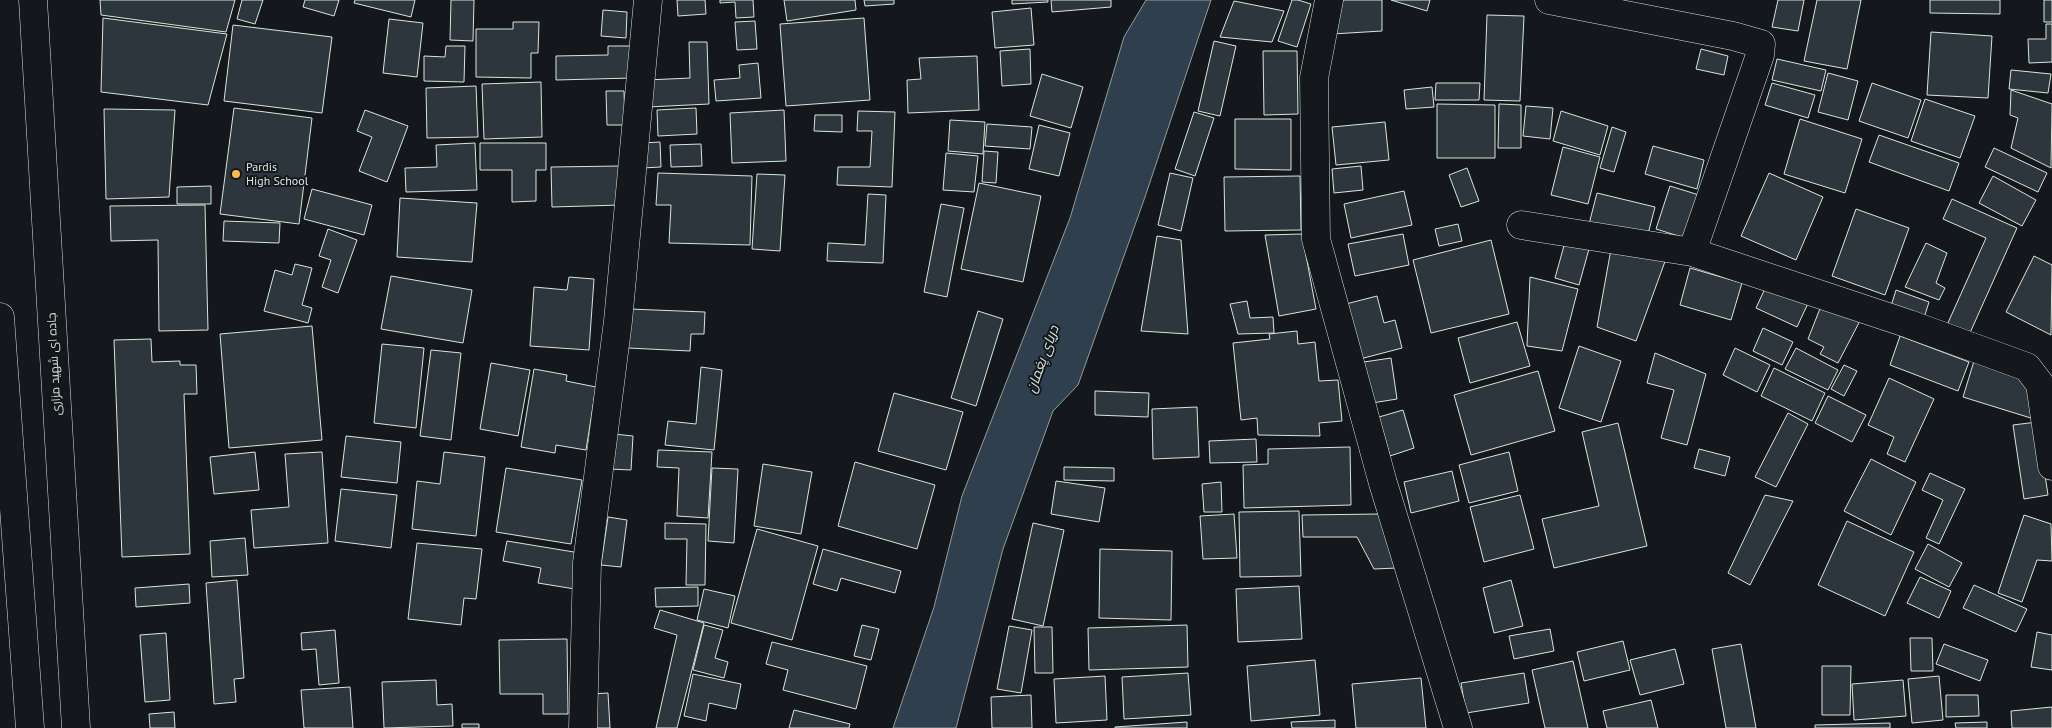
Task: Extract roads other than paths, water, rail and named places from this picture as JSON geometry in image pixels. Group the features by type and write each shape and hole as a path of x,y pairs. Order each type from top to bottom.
{"street":[{"name":"جاده ای شهید مزاری","path":"33,0 76,728"},
{"path":"583,728 587,563 618,321 648,0"},
{"path":"1329,0 1314,78 1316,239 1383,482 1458,728"},
{"path":"1549,0 1733,36 1761,44 1760,55 1692,252"},
{"path":"1521,225 1692,252 1909,324 2027,367 2040,384 2052,466"},
{"path":"0,317 30,728"}],"water":[{"name":"دریای پغمان","path":"1146,0 1211,0 1145,197 1078,385 1053,411 1003,549 956,728 893,728 934,607 962,496 1070,218 1124,37"}],"place":[{"name":"Pardis High School","path":"236,174"}]}
